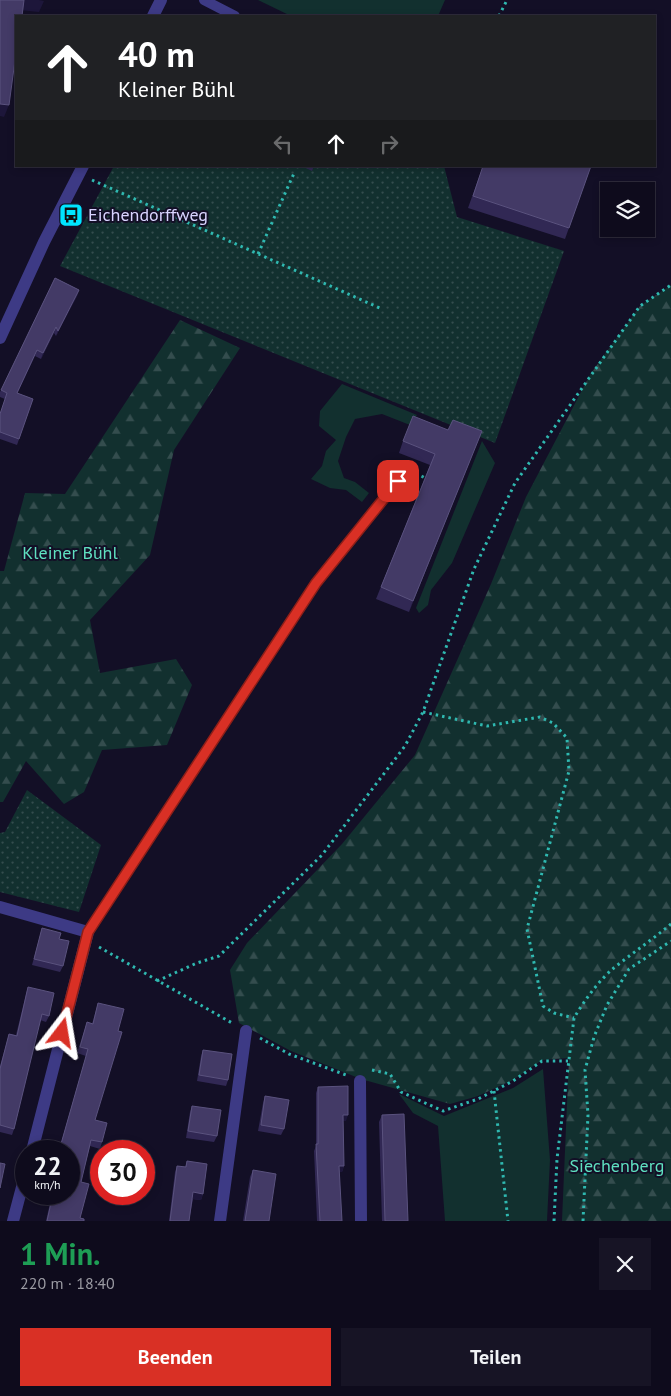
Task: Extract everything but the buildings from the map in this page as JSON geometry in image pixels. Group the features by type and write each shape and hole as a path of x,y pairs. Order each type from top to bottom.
{"street":[{"path":"154,15 161,0"},
{"path":"0,338 44,242 81,171"},
{"path":"0,907 88,932 35,1140"},
{"path":"220,1221 246,1031"},
{"path":"360,1080 361,1221"},
{"path":"13,1221 17,1205"}],"lane":[{"path":"204,0 233,15"},
{"path":"88,932 316,583 398,481"}],"path":[{"path":"499,15 506,0"},
{"path":"258,254 295,170"},
{"path":"81,171 258,254 382,309"},
{"path":"158,980 197,963 219,956 322,854 405,746 423,712 474,569 515,483 640,306 671,285"},
{"path":"423,712 487,726 540,717 553,723 567,738 569,771 527,929 543,1006 554,1013 574,1018"},
{"path":"554,1221 556,1159 574,1018 583,1003 614,968 640,950 671,924"},
{"path":"583,1221 588,1115 585,1070 594,1038 607,1005 629,969 671,941"},
{"path":"105,951 289,1054 360,1080 372,1069 390,1074 400,1092 443,1111 514,1081 542,1061 568,1060"},
{"path":"494,1091 508,1221"}],"green space":[{"path":"258,0 445,0 438,15 289,15"},
{"path":"113,167 444,167 457,217 564,251 495,443 60,266"},
{"name":"Siechenberg","path":"671,285 671,1221 562,1221 569,1058 542,1060 513,1080 478,1096 450,1104 361,1079 291,1051 239,1023 230,970 247,943 342,844 415,755 491,584 526,497 591,373 640,306"},
{"name":"Kleiner Bühl","path":"180,320 240,348 174,450 150,555 90,620 100,673 176,659 192,685 167,745 102,750 84,792 64,804 26,761 3,802 0,802 0,571 4,571 25,493 65,494"},
{"path":"342,384 417,415 410,425 382,414 355,419 346,437 338,461 344,478 355,482 369,493 362,502 346,490 330,488 311,479 322,466 326,451 336,440 319,426 320,411"},
{"path":"482,441 495,463 452,563 431,590 428,605 419,613 416,608"},
{"path":"27,790 101,845 79,912 0,892 0,833 5,832"},
{"path":"543,1069 550,1160 547,1221 445,1221 438,1126 413,1113 399,1094 444,1116 513,1088"}],"place":[{"name":"Eichendorffweg","path":"71,215"}],"route":[{"path":"62,1033 88,932 316,583 398,481"}]}
